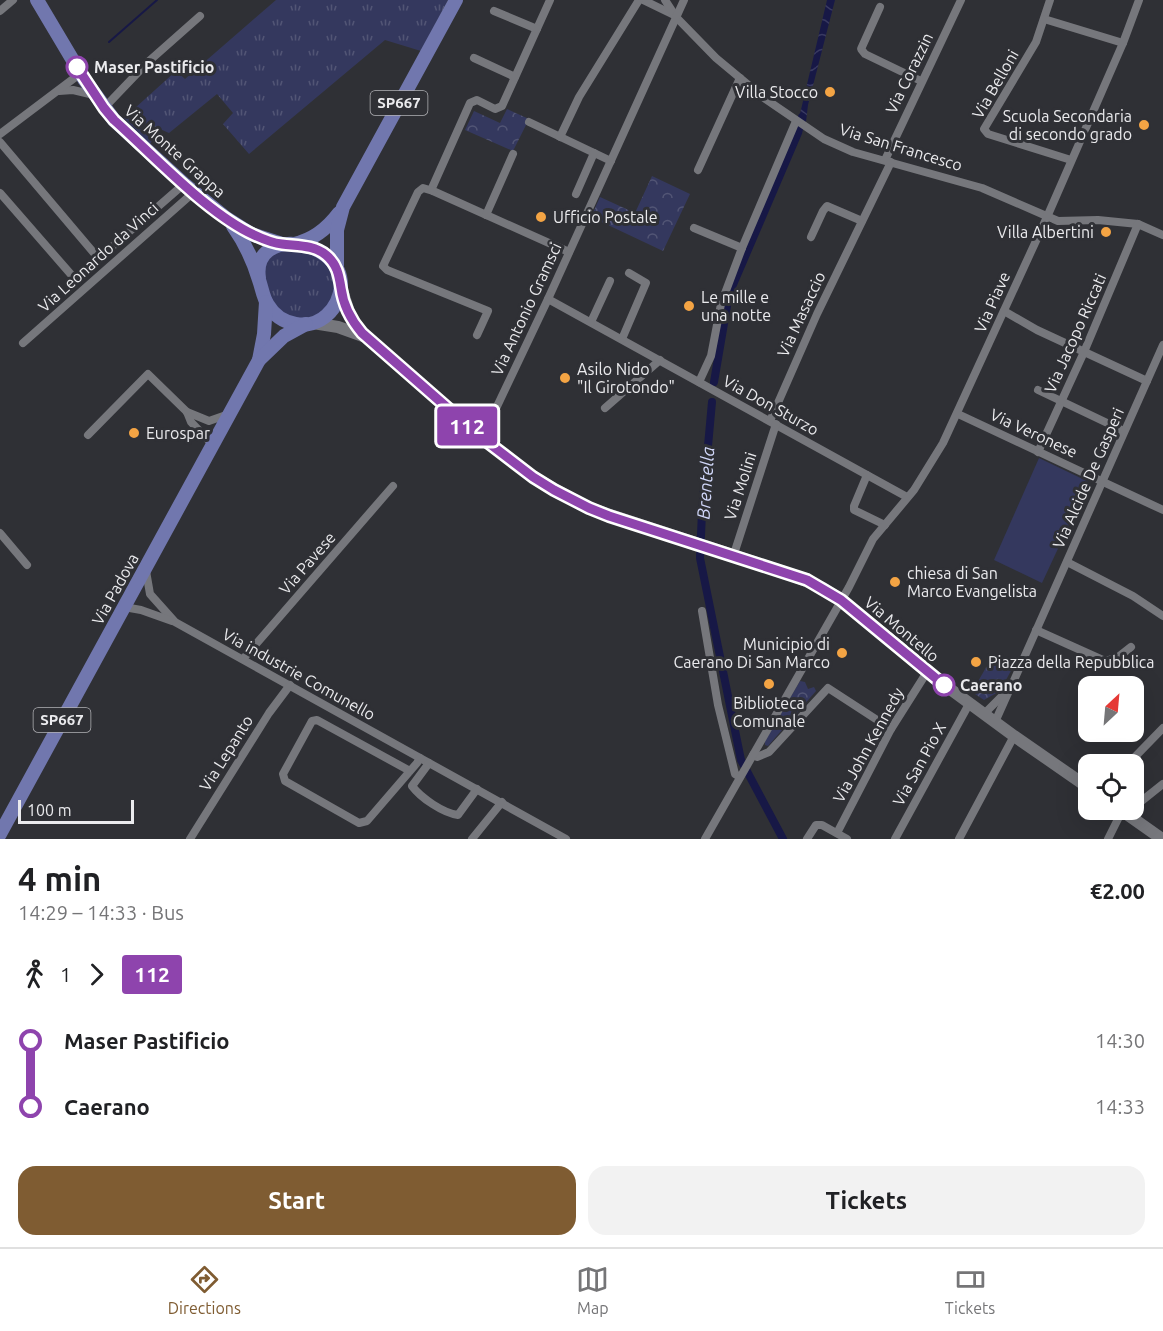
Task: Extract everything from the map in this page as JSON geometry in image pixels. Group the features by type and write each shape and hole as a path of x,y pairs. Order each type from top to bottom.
{"main road":[{"name":"Via Monte Grappa","path":"37,0 82,76 104,108 189,188 226,218 248,232 321,251 338,270"},
{"name":"SP667","path":"338,270 337,230 344,207 456,0"},
{"name":"SP667","path":"287,244 306,241 318,234 344,207"},
{"name":"Via Monte Grappa","path":"226,218 246,245 266,302"},
{"path":"259,278 258,267 263,256 273,247 287,244"},
{"path":"338,270 340,287 351,318 369,340 482,438 533,477 575,502 609,516 807,580 841,600"},
{"path":"309,324 321,320 333,309 338,300 340,287"},
{"path":"266,302 273,313 295,324 345,329 369,340"},
{"name":"Via Padova","path":"259,360 264,334 266,302"},
{"name":"Via Padova","path":"0,834 259,360 284,336 309,324"},
{"name":"Via Montello","path":"841,600 969,704 1078,780"},
{"path":"1138,820 1162,839"}],"street":[{"path":"0,11 13,0"},
{"path":"433,191 432,185 469,105 477,100 495,109 499,108 550,0"},
{"path":"560,137 579,97 639,0"},
{"path":"643,0 676,16 684,0"},
{"name":"Via San Francesco","path":"665,0 676,16 716,58 764,98 796,122 853,152 982,188 1058,221 1098,220 1138,225 1163,235"},
{"name":"Via Corazzin","path":"888,161 921,81 961,0"},
{"name":"Via Belloni","path":"1050,0 1036,42 985,127 985,131 988,134 1071,159"},
{"name":"Via Piave","path":"705,839 841,600 873,539 930,468 958,414 1047,217 1123,43 1139,0"},
{"path":"880,8 861,49 864,54 921,81"},
{"path":"494,11 537,29"},
{"name":"Via Monte Grappa","path":"104,108 147,62 200,16"},
{"name":"Via Antonio Gramsci","path":"482,438 676,16"},
{"path":"1044,19 1123,43"},
{"path":"474,58 515,77"},
{"path":"73,90 80,86 82,76"},
{"path":"0,134 56,92 82,76"},
{"path":"698,170 740,78"},
{"path":"56,92 73,90 95,96"},
{"path":"529,122 611,160"},
{"path":"699,382 711,356 721,304 796,122"},
{"path":"0,142 99,259"},
{"path":"576,194 594,153"},
{"path":"486,215 513,154"},
{"name":"Via Masaccio","path":"773,422 816,314 862,221 888,161"},
{"path":"0,193 75,279 189,188"},
{"name":"Via Leonardo da Vinci","path":"23,343 189,188"},
{"path":"477,334 488,311 387,270 383,266 418,192 423,188 433,191 569,252"},
{"path":"811,237 827,206 862,221"},
{"name":"Via Jacopo Riccati","path":"1038,452 1138,225"},
{"path":"694,228 742,249"},
{"path":"622,339 646,283 629,273"},
{"path":"591,322 610,280"},
{"name":"Via Don Sturzo","path":"548,298 907,497"},
{"path":"1004,311 1037,330 1147,381"},
{"name":"Via Alcide De Gasperi","path":"984,714 1011,687 1163,345"},
{"path":"605,408 660,360"},
{"path":"88,435 148,374 187,412 209,421 230,413"},
{"path":"1038,390 1124,430"},
{"path":"187,412 191,422 214,441"},
{"name":"Via Veronese","path":"958,414 1163,510"},
{"path":"209,421 214,441"},
{"name":"Via Molini","path":"733,557 773,422"},
{"path":"867,475 854,510 885,525"},
{"name":"Via Pavese","path":"243,659 393,486"},
{"path":"0,533 27,565"},
{"path":"1067,562 1133,596 1163,616"},
{"path":"146,567 146,582 150,594 159,606"},
{"path":"132,592 146,597 159,606"},
{"name":"Via industrie Comunello","path":"159,606 175,622 566,839"},
{"path":"124,607 141,610 175,622"},
{"path":"702,611 718,709 735,774 743,773"},
{"path":"1036,630 1105,661 1117,658 1131,647"},
{"name":"Via John Kennedy","path":"837,833 891,729 927,672"},
{"name":"Via Lepanto","path":"190,839 290,685"},
{"path":"995,722 1011,687"},
{"path":"752,757 769,752 828,688 891,729"},
{"name":"Via San Pio X","path":"895,839 969,704"},
{"path":"410,771 317,720 312,721 284,774 285,781 359,823 367,821 410,771 420,758"},
{"path":"1138,754 1163,728"},
{"path":"959,839 1014,736"},
{"path":"429,763 412,786 416,792 450,814 458,815 477,789"},
{"path":"1144,797 1163,784"},
{"path":"472,839 501,802"},
{"path":"1108,839 1120,820"},
{"path":"807,839 816,825 822,825 847,839"}],"green space":[{"path":"276,0 448,0 421,51 385,40 249,154 223,124 233,113 217,94 169,133 160,129 150,144 124,118 176,71 185,79"},
{"path":"507,109 529,119 513,151 465,130 474,111 500,123"},
{"path":"652,176 690,194 663,251 591,217 600,197 635,213"},
{"path":"278,251 308,253 318,257 330,268 333,275 333,291 331,299 321,313 299,319 281,311 275,304 267,284 265,263"},
{"path":"1039,458 1089,482 1042,583 994,560"},
{"path":"992,657 1013,667 1000,691 984,700 972,692"},
{"path":"800,681 805,682 808,689 814,687 816,691 768,746 765,745 765,741"}],"water":[{"path":"827,0 835,0 808,105 806,122 799,118"}],"waterway":[{"path":"109,42 157,0"},
{"name":"Brentella","path":"714,382 729,294 798,133 802,117"},
{"name":"Brentella","path":"712,402 700,558 741,760 783,839"}],"bus line":[{"name":"112","path":"77,67 114,120 184,184 226,218 262,238 282,244 312,248 326,255 338,270 340,287 348,310 362,333 448,410 533,477 575,502 609,516 784,572 823,588 841,600 944,685"}],"place":[{"name":"Maser Pastificio","path":"77,67"},
{"name":"Villa Stocco","path":"830,92"},
{"name":"Scuola Secondaria di secondo grado","path":"1144,125"},
{"name":"Ufficio Postale","path":"541,217"},
{"name":"Villa Albertini","path":"1106,232"},
{"name":"Le mille e una notte","path":"689,306"},
{"name":"Asilo Nido \"Il Girotondo\"","path":"565,378"},
{"name":"Eurospar","path":"134,433"},
{"name":"chiesa di San Marco Evangelista","path":"895,582"},
{"name":"Municipio di Caerano Di San Marco","path":"842,653"},
{"name":"Piazza della Repubblica","path":"976,662"},
{"name":"Biblioteca Comunale","path":"769,684"},
{"name":"Caerano","path":"944,685"}]}
